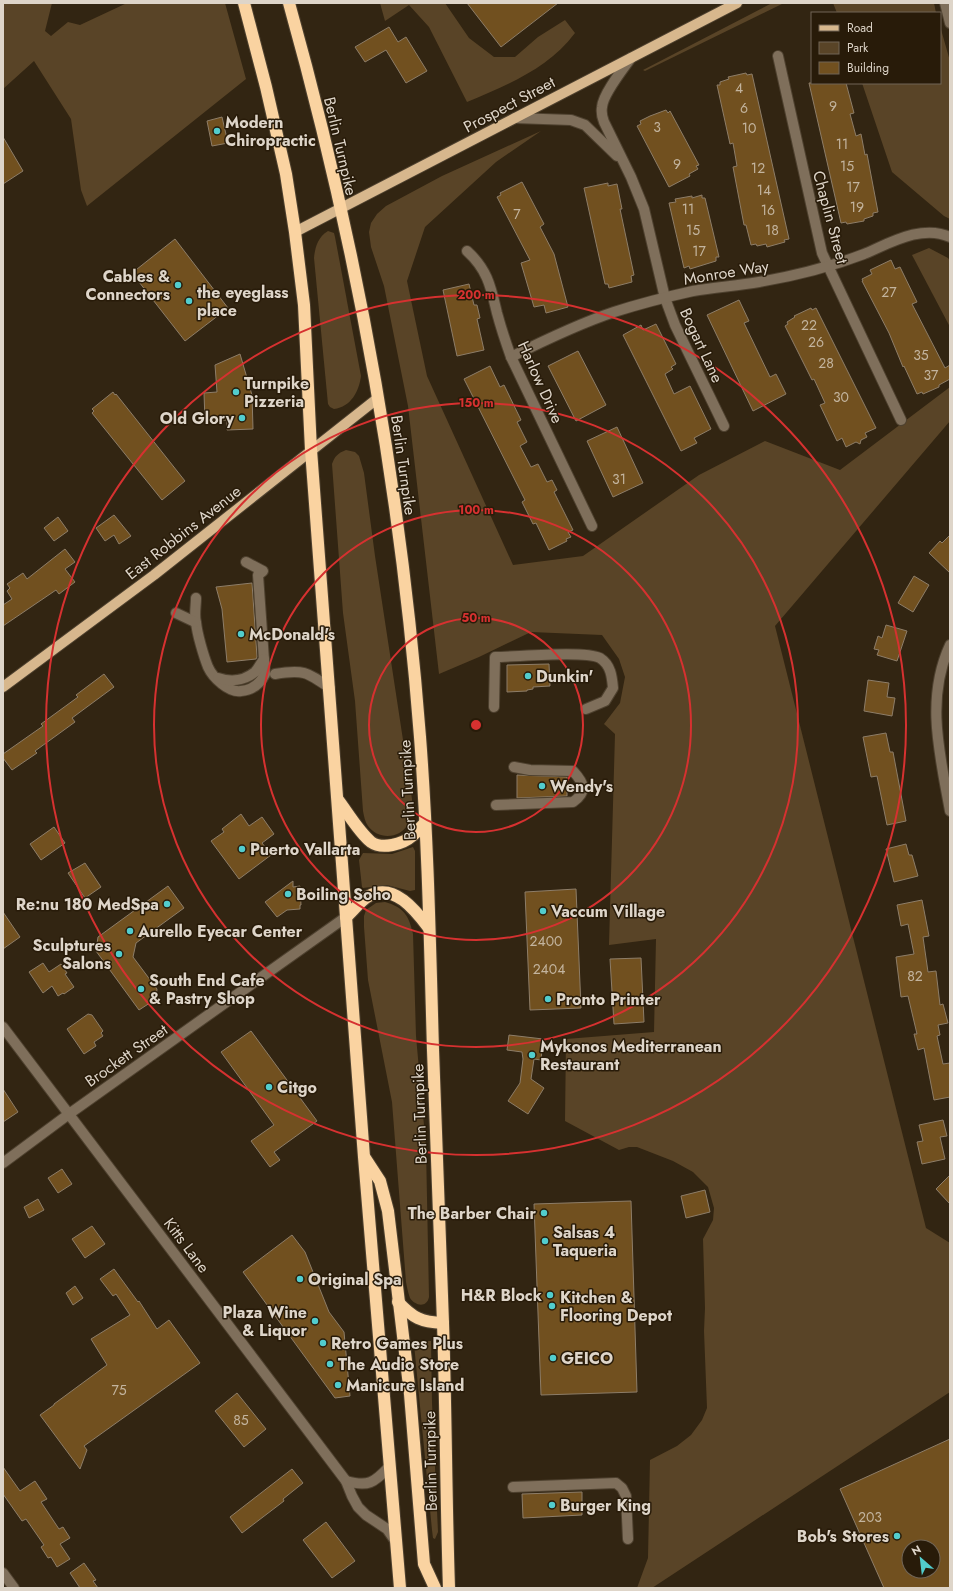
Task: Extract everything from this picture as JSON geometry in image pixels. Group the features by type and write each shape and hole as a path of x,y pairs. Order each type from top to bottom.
{"highway":[{"path":"244,3 286,174 304,304 311,450 364,1157 400,1588"},
{"name":"Berlin Turnpike","path":"289,3 328,156 359,295 378,398 393,494 410,634 420,735 430,928 443,1323 449,1588"},
{"path":"338,800 372,843 385,846 399,843 411,837 425,822"},
{"path":"346,917 369,896 380,892 392,893 412,907 430,928"},
{"path":"364,1157 380,1181 388,1211 393,1242 398,1302 410,1394 424,1564 435,1588"},
{"path":"398,1302 407,1312 416,1318 427,1322 443,1323"}],"main road":[{"name":"Prospect Street","path":"295,232 737,3"},
{"name":"East Robbins Avenue","path":"3,687 154,575 378,398"}],"street":[{"path":"945,3 950,23"},
{"name":"Chaplin Street","path":"778,56 818,240 828,267 901,420"},
{"name":"Bogart Lane","path":"631,58 606,96 602,105 601,114 622,162 634,182 644,209 665,298 674,325 724,426"},
{"name":"Bogart Lane","path":"515,118 571,120 578,122 585,125 592,131 622,162"},
{"name":"Monroe Way","path":"511,357 588,321 665,298 694,291 780,278 828,267 912,235 935,233 950,237"},
{"name":"Harlow Drive","path":"467,251 476,260 490,284 511,357 592,526"},
{"path":"196,598 195,622 208,667 214,677 225,686 236,692 252,689 261,682 265,674 258,575 263,571 246,562"},
{"path":"176,613 195,622"},
{"path":"950,645 941,669 936,706 938,748 948,792 950,811"},
{"path":"494,707 495,658 578,654 600,658 611,670 613,688 605,702 586,709"},
{"path":"275,674 291,671 310,674 330,688"},
{"path":"496,805 573,802 579,798 583,791 583,784 573,771 530,770 514,767"},
{"name":"Brockett Street","path":"3,1163 69,1114 346,917"},
{"name":"Kitts Lane","path":"3,1027 346,1481 358,1507 366,1515 387,1529 396,1542"},
{"path":"346,1481 364,1484 377,1480 389,1467"},
{"path":"513,1486 616,1483 622,1488 626,1496 628,1539"},
{"path":"3,1573 14,1588"}],"green space":[{"path":"3,3 52,3 45,31 51,36 68,22 80,25 127,3 225,3 246,79 87,206 81,190 71,119 34,61 3,89"},
{"path":"380,3 445,3 469,38 494,57 515,57 538,37 565,20 575,33 552,57 526,75 467,102 429,27 409,5 385,21"},
{"path":"772,3 784,3 645,71 643,70"},
{"path":"833,3 934,3 936,12 837,12"},
{"path":"941,30 950,61 950,219 944,216 892,172 862,84 941,84"},
{"path":"541,131 496,162 425,227 407,281 427,376 513,565 583,556 699,475 765,441 840,470 950,387 950,421 775,626 926,1228 950,1243 950,1392 652,1588 637,1588 648,1558 650,1460 677,1446 691,1435 702,1420 707,1408 703,1239 713,1220 714,1208 708,1187 693,1172 673,1161 637,1147 629,1147 619,1150 565,1121 566,1039 654,1032 656,939 609,945 615,734 604,724 620,703 625,677 619,659 602,635 531,632 439,674 408,406 384,286 371,247 369,232 371,223 377,214 386,206 442,176"},
{"path":"328,231 334,233 335,237 361,376 356,393 349,402 340,408 334,409 328,404 314,258 318,243 322,236"},
{"path":"929,248 948,258 950,261 950,327 912,255"},
{"path":"346,450 355,452 359,456 364,473 375,556 412,799 411,815 408,824 400,833 389,836 377,834 372,831 366,823 363,811 355,701 343,613 332,464 337,455"},
{"path":"413,847 415,851 415,890 410,891 387,885 362,887 359,860 363,853 392,854"},
{"path":"385,902 401,909 407,917 413,934 416,1036 426,1148 429,1297 426,1303 421,1305 415,1303 410,1298 406,1282 392,1102 368,980 364,916 366,910 376,903"},
{"path":"424,1341 431,1341 432,1403 438,1532 435,1539 433,1538 432,1530 414,1344"}],"building":[{"path":"467,3 558,3 501,47"},
{"path":"389,27 398,42 406,37 427,71 406,83 386,50 365,62 355,47"},
{"path":"746,73 747,75 752,74 789,239 784,240 785,242 767,247 766,244 757,246 756,244 751,245 746,225 744,225 733,167 737,166 733,143 730,144 717,85 720,85 720,82 729,79 728,77"},
{"path":"809,83 846,84 854,113 850,114 856,136 861,134 865,155 867,154 878,212 873,213 873,216 864,219 864,221 847,224 846,222 841,223"},
{"path":"666,110 668,113 670,111 699,165 696,166 698,169 689,174 690,176 669,187 637,126 641,124 640,121"},
{"name":"Modern Chiropractic","path":"222,117 228,143 212,146 207,121"},
{"path":"3,137 23,171 3,184"},
{"path":"522,182 544,224 540,227 554,254 568,307 546,313 544,305 534,307 521,263 530,260 497,197 501,195 500,193"},
{"path":"608,183 608,186 617,184 622,209 620,209 634,275 631,276 632,282 609,288 608,284 605,284 584,188"},
{"path":"702,195 702,198 705,198 719,257 716,257 716,261 690,269 689,266 684,268 669,203 676,202 675,199 692,196 692,198"},
{"path":"175,239 228,308 185,341 132,273"},
{"path":"891,260 895,269 900,267 917,302 912,304 945,368 950,365 950,379 939,385 939,387 923,394 922,392 917,394 904,366 903,367 889,333 862,281 862,279 872,274 870,270"},
{"path":"469,284 474,305 477,305 480,318 477,319 484,350 457,356 443,290"},
{"path":"739,300 749,321 744,323 770,377 776,374 786,394 753,411 707,315"},
{"path":"811,308 812,310 816,308 876,428 865,433 867,437 861,440 860,444 856,442 846,447 842,438 837,441 820,405 825,403 814,379 812,380 785,326 788,324 787,322 795,317 794,316"},
{"path":"656,324 676,364 671,367 673,369 665,374 674,394 690,386 711,429 694,438 697,443 681,451 623,335 641,325 643,330"},
{"path":"578,351 606,405 576,421 548,366"},
{"path":"240,354 252,395 253,429 227,430 227,420 205,421 204,393 217,392 215,365"},
{"path":"490,366 500,387 504,385 521,420 517,422 527,442 520,446 531,467 538,464 547,482 552,480 557,490 554,492 573,530 568,532 571,537 566,539 567,541 549,550 536,523 533,524 522,502 525,500 464,379"},
{"path":"113,392 185,481 162,500 92,413 94,411 92,409"},
{"path":"617,427 643,483 613,497 587,441"},
{"path":"114,515 131,536 119,544 114,535 105,541 96,528"},
{"path":"58,517 68,531 54,541 44,528"},
{"path":"950,535 950,573 929,553 940,541 942,543"},
{"path":"65,549 75,562 65,569 75,582 59,594 56,590 3,626 3,605 12,599 7,591 10,588 7,584 23,573 27,579"},
{"path":"914,576 929,585 913,612 898,603"},
{"name":"McDonald's","path":"252,583 257,657 256,659 227,662 222,609 216,587"},
{"path":"886,625 907,631 897,661 877,655 879,650 874,649 878,636 882,638"},
{"name":"Dunkin'","path":"549,664 550,686 533,687 533,689 527,691 507,692 507,665"},
{"path":"104,674 114,687 72,718 75,722 35,751 37,753 12,770 3,758 3,754 43,726 41,724 78,697 76,695"},
{"path":"868,680 889,683 887,697 895,698 892,716 864,711"},
{"path":"886,733 890,752 893,752 906,821 887,825 877,776 871,777 863,737"},
{"name":"Wendy's","path":"517,775 567,777 567,796 517,798"},
{"name":"Puerto Vallarta","path":"241,814 249,826 262,817 274,834 262,843 271,855 239,879 211,841 224,832 222,829"},
{"path":"54,827 65,843 41,860 30,844"},
{"path":"906,844 909,855 912,855 918,876 894,882 886,849"},
{"path":"85,863 101,887 85,898 68,873"},
{"name":"Boiling Soho","path":"293,881 293,887 300,886 300,909 287,910 277,917 265,902"},
{"path":"168,886 184,908 136,943 133,957 157,989 156,999 139,1010 96,951 98,937"},
{"path":"576,889 581,1008 530,1010 525,892"},
{"path":"922,900 929,936 923,937 928,972 936,971 940,1005 943,1004 948,1023 938,1025 940,1035 937,1036 943,1064 950,1063 950,1097 934,1100 924,1048 918,1050 914,1034 917,1034 908,996 901,997 896,957 914,954 908,924 901,926 897,905"},
{"path":"3,912 20,937 3,949"},
{"path":"641,958 644,1022 614,1024 610,959"},
{"path":"43,963 49,972 61,964 67,973 65,974 74,987 58,996 52,986 43,993 29,972"},
{"path":"88,1014 92,1015 103,1031 101,1033 103,1036 94,1042 96,1046 84,1054 67,1029"},
{"name":"Citgo","path":"251,1031 317,1121 274,1152 280,1160 270,1167 251,1141 274,1125 221,1052"},
{"path":"509,1035 543,1039 541,1060 534,1059 531,1079 544,1088 528,1114 508,1101 520,1083 523,1059 522,1052 507,1050"},
{"path":"3,1089 18,1112 3,1122"},
{"path":"943,1120 947,1136 940,1137 945,1159 922,1164 917,1142 923,1141 919,1125"},
{"path":"62,1169 72,1184 58,1193 48,1178"},
{"path":"950,1175 950,1204 936,1189"},
{"path":"705,1190 710,1212 686,1218 681,1196"},
{"path":"38,1199 44,1210 29,1218 24,1207"},
{"path":"631,1201 637,1392 541,1395 534,1204"},
{"path":"92,1226 105,1244 85,1258 72,1239"},
{"path":"292,1235 305,1252 329,1312 344,1332 350,1396 335,1398 243,1272"},
{"path":"114,1269 138,1302 139,1301 157,1329 169,1320 200,1363 84,1446 87,1450 80,1469 40,1415 107,1365 91,1339 130,1315 116,1294 113,1296 100,1279"},
{"path":"75,1286 83,1298 73,1305 66,1293"},
{"path":"237,1393 266,1429 244,1447 215,1411"},
{"path":"950,1439 950,1588 884,1588 840,1489"},
{"path":"3,1467 20,1491 35,1481 47,1499 41,1502 59,1529 63,1527 70,1538 60,1544 70,1559 57,1567 51,1557 48,1558 41,1547 44,1545 26,1519 22,1521 3,1494"},
{"path":"292,1469 303,1483 283,1499 284,1501 242,1533 230,1517"},
{"name":"Burger King","path":"582,1492 582,1515 523,1518 522,1494"},
{"path":"326,1522 355,1561 332,1578 303,1540"},
{"path":"84,1563 96,1580 93,1581 98,1588 80,1588 70,1573"}],"place":[{"name":"Modern Chiropractic","path":"217,131"},
{"name":"Cables & Connectors","path":"178,285"},
{"name":"the eyeglass place","path":"189,301"},
{"name":"Turnpike Pizzeria","path":"236,392"},
{"name":"Old Glory","path":"242,418"},
{"name":"McDonald's","path":"241,634"},
{"name":"Dunkin'","path":"528,676"},
{"name":"Wendy's","path":"542,786"},
{"name":"Puerto Vallarta","path":"242,849"},
{"name":"Boiling Soho","path":"288,894"},
{"name":"Re:nu 180 MedSpa","path":"167,904"},
{"name":"Vaccum Village","path":"543,911"},
{"name":"Aurello Eyecar Center","path":"130,931"},
{"name":"Sculptures Salons","path":"119,954"},
{"name":"South End Cafe & Pastry Shop","path":"141,989"},
{"name":"Pronto Printer","path":"548,999"},
{"name":"Mykonos Mediterranean Restaurant","path":"532,1055"},
{"name":"Citgo","path":"269,1087"},
{"name":"The Barber Chair","path":"544,1213"},
{"name":"Salsas 4 Taqueria","path":"545,1241"},
{"name":"Original Spa","path":"300,1279"},
{"name":"H&R Block","path":"550,1295"},
{"name":"Kitchen & Flooring Depot","path":"552,1306"},
{"name":"Plaza Wine & Liquor","path":"315,1321"},
{"name":"Retro Games Plus","path":"323,1343"},
{"name":"GEICO","path":"553,1358"},
{"name":"The Audio Store","path":"330,1364"},
{"name":"Manicure Island","path":"338,1385"},
{"name":"Burger King","path":"552,1505"},
{"name":"Bob's Stores","path":"897,1536"}]}
